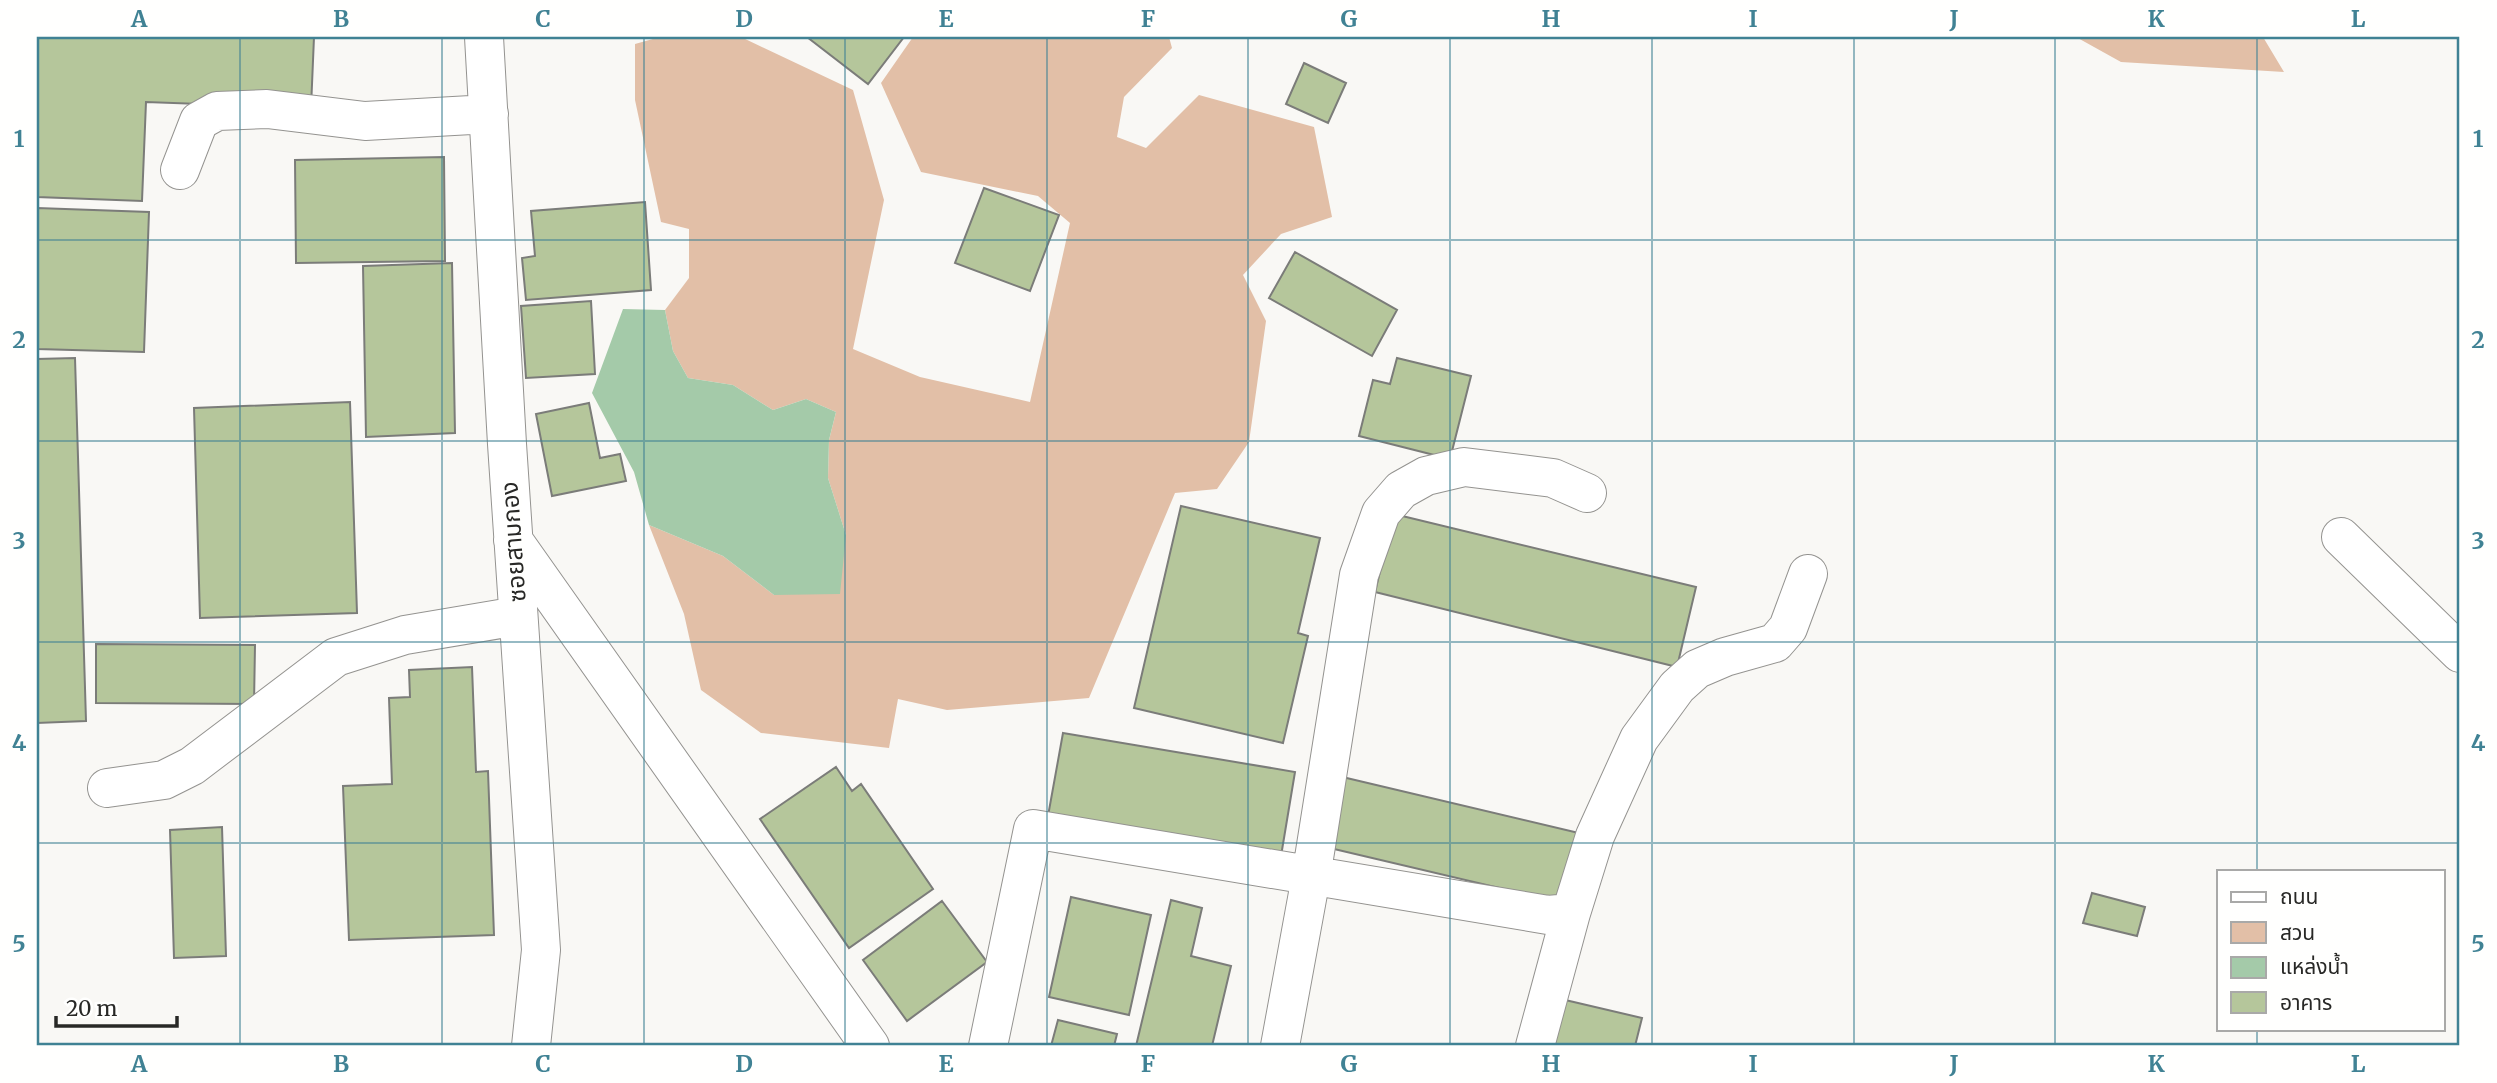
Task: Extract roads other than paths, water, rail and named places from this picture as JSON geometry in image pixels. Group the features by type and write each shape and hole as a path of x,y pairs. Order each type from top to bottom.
{"street":[{"name":"ซอยสามกอง","path":"484,37 513,540 541,950 531,1046"},
{"path":"180,170 199,121 217,111 267,109 365,121 489,114"},
{"path":"1280,1046 1311,877 1359,575 1381,513 1401,490 1426,476 1464,467 1553,478 1587,492"},
{"path":"2341,537 2460,653"},
{"path":"513,540 870,1046"},
{"path":"1535,1046 1595,836 1639,739 1676,687 1697,669 1725,657 1776,643 1788,628 1808,574"},
{"path":"107,788 164,780 192,766 336,657 405,635 518,616"},
{"path":"988,1046 1033,830 1548,915 1571,913"}],"water":[{"path":"623,309 665,310 673,351 688,378 733,385 773,410 806,399 836,412 829,440 828,478 846,535 840,594 774,595 723,556 649,525 634,472 592,393"}]}
